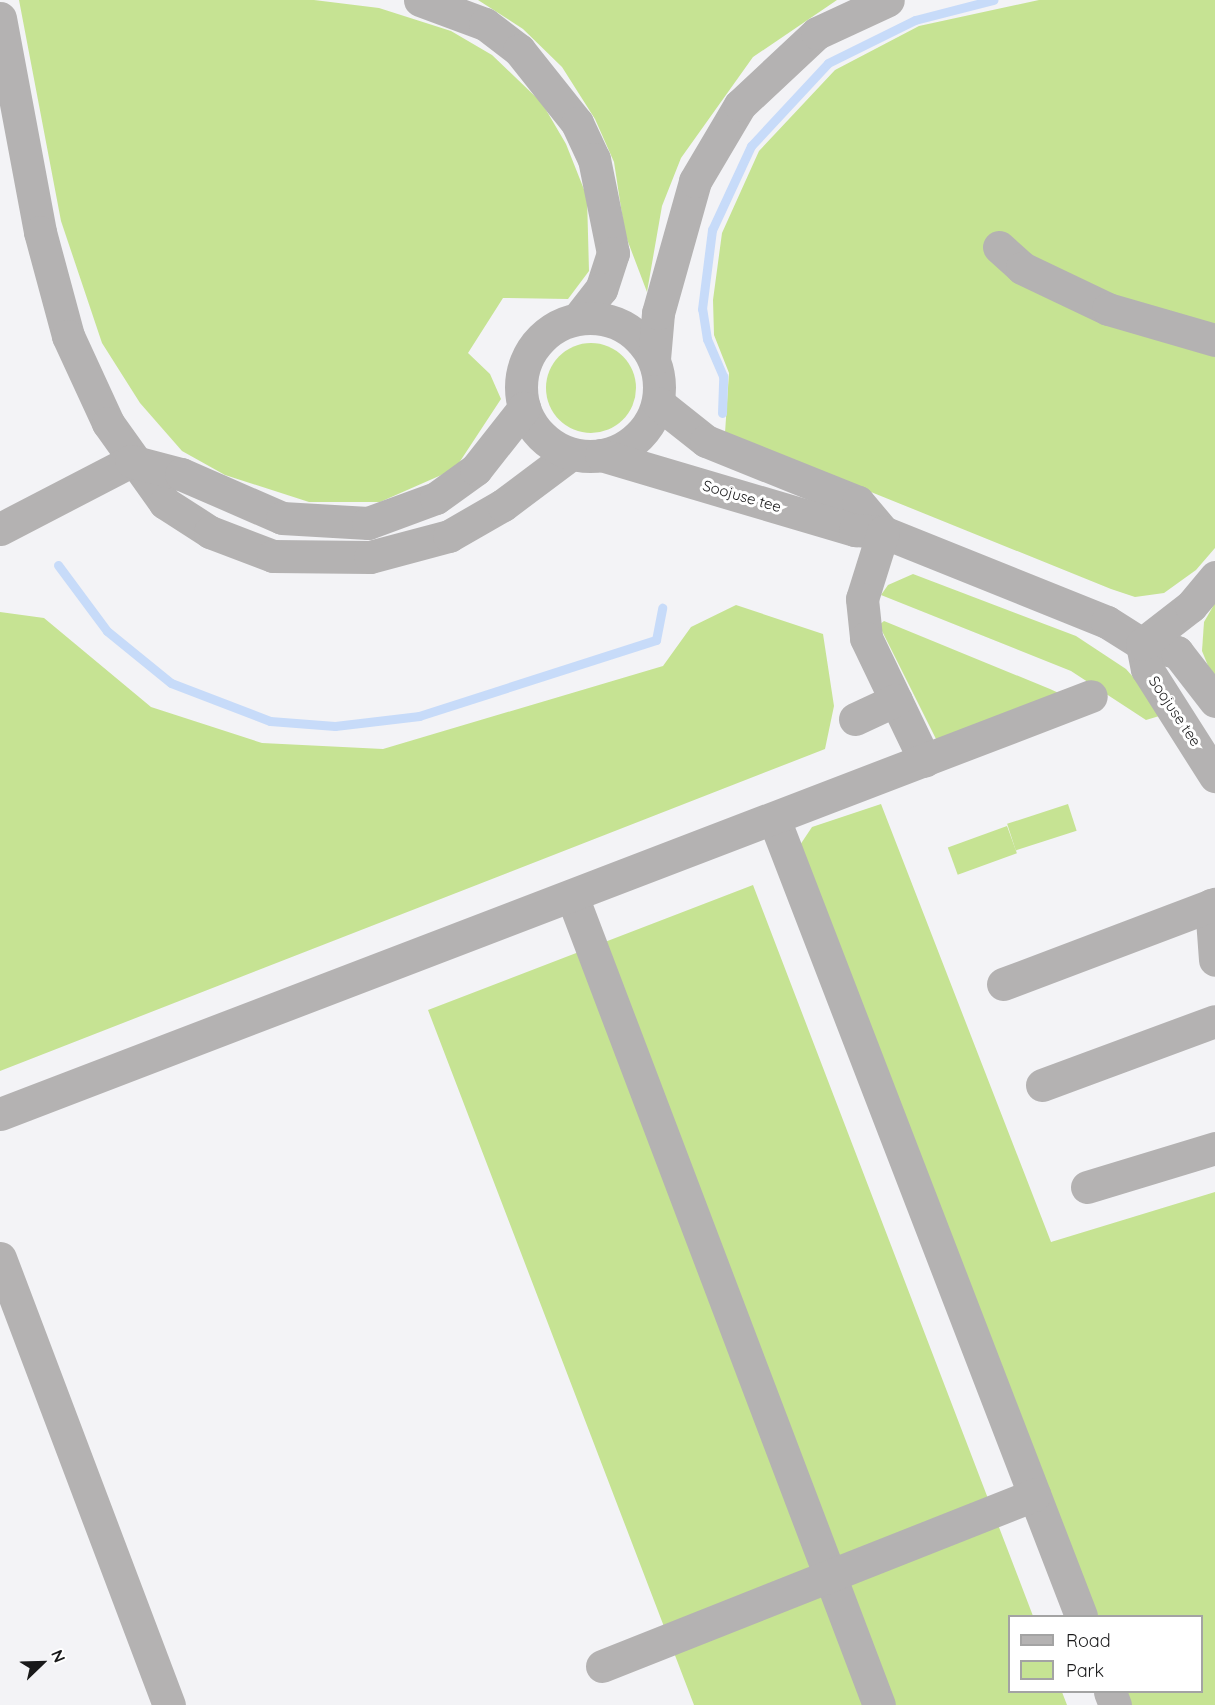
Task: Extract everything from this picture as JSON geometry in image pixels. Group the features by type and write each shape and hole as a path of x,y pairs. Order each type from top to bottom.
{"street":[{"path":"420,0 485,24 519,50 577,123 594,159 613,253 601,289 578,318 537,341 520,384 524,408 534,428 586,454"},
{"path":"0,18 40,232 68,336 130,461 165,503 210,531 273,556 336,560 408,550 449,536 586,454 634,441 658,403 654,359 658,314 695,181 740,105 817,33 888,0"},
{"path":"999,247 1022,268 1107,309 1215,340"},
{"path":"578,318 623,326 654,359"},
{"name":"Soojuse tee","path":"658,403 706,441 858,502 884,532"},
{"path":"0,529 130,461 181,474 282,518 368,523 436,498 476,469 524,408"},
{"name":"Soojuse tee","path":"586,454 855,530 884,532 1107,622 1142,644 1177,652 1215,701"},
{"path":"884,532 862,599 866,638 925,761"},
{"path":"1142,644 1191,606 1215,577"},
{"name":"Soojuse tee","path":"1142,644 1147,669 1214,768"},
{"path":"0,1114 1090,696"},
{"path":"855,719 896,700"},
{"path":"774,819 1080,1615"},
{"path":"572,896 879,1705"},
{"path":"1004,984 1213,904 1215,960"},
{"path":"1042,1084 1215,1021"},
{"path":"1087,1187 1215,1148"},
{"path":"0,1258 169,1705"},
{"path":"602,1666 829,1574 1034,1495"}],"green space":[{"path":"19,0 314,0 379,8 451,31 492,55 542,103 566,144 587,197 589,271 568,299 503,298 468,353 490,374 501,399 455,469 380,502 309,502 225,475 182,451 140,403 102,343 61,221"},
{"path":"478,0 837,0 753,57 681,158 662,206 647,292 625,234 614,162 595,119 562,67 523,29"},
{"path":"1039,0 1215,0 1215,548 1196,570 1164,593 1135,597 1111,589 725,433 729,373 714,335 713,300 722,233 759,151 835,70 919,26"},
{"path":"591,343 608,346 623,356 633,371 636,388 633,405 623,420 608,430 591,433 574,430 559,420 549,405 546,388 549,371 559,356 574,346"},
{"path":"913,574 1076,636 1126,669 1166,714 1146,720 1071,671 881,595 888,585"},
{"path":"1215,603 1215,683 1202,651 1204,622"},
{"path":"736,605 823,634 834,706 825,749 0,1071 0,612 44,618 151,707 262,743 383,749 663,666 691,627"},
{"path":"884,621 1063,695 941,749 879,625"},
{"path":"881,804 1051,1242 1215,1192 1215,1705 1127,1705 1122,1693 1203,1693 1203,1615 1093,1615 798,848 812,827"},
{"path":"1068,804 1077,831 1016,850 1007,824"},
{"path":"1007,826 1017,853 958,875 948,848"},
{"path":"753,885 1033,1615 1008,1615 1008,1693 1062,1693 1067,1705 694,1705 428,1010"}],"waterway":[{"path":"722,413 723,376 707,339 702,309 712,230 751,146 828,63 915,20 993,0"},
{"path":"58,565 107,631 171,683 270,721 335,726 419,716 656,640 662,608"}]}
